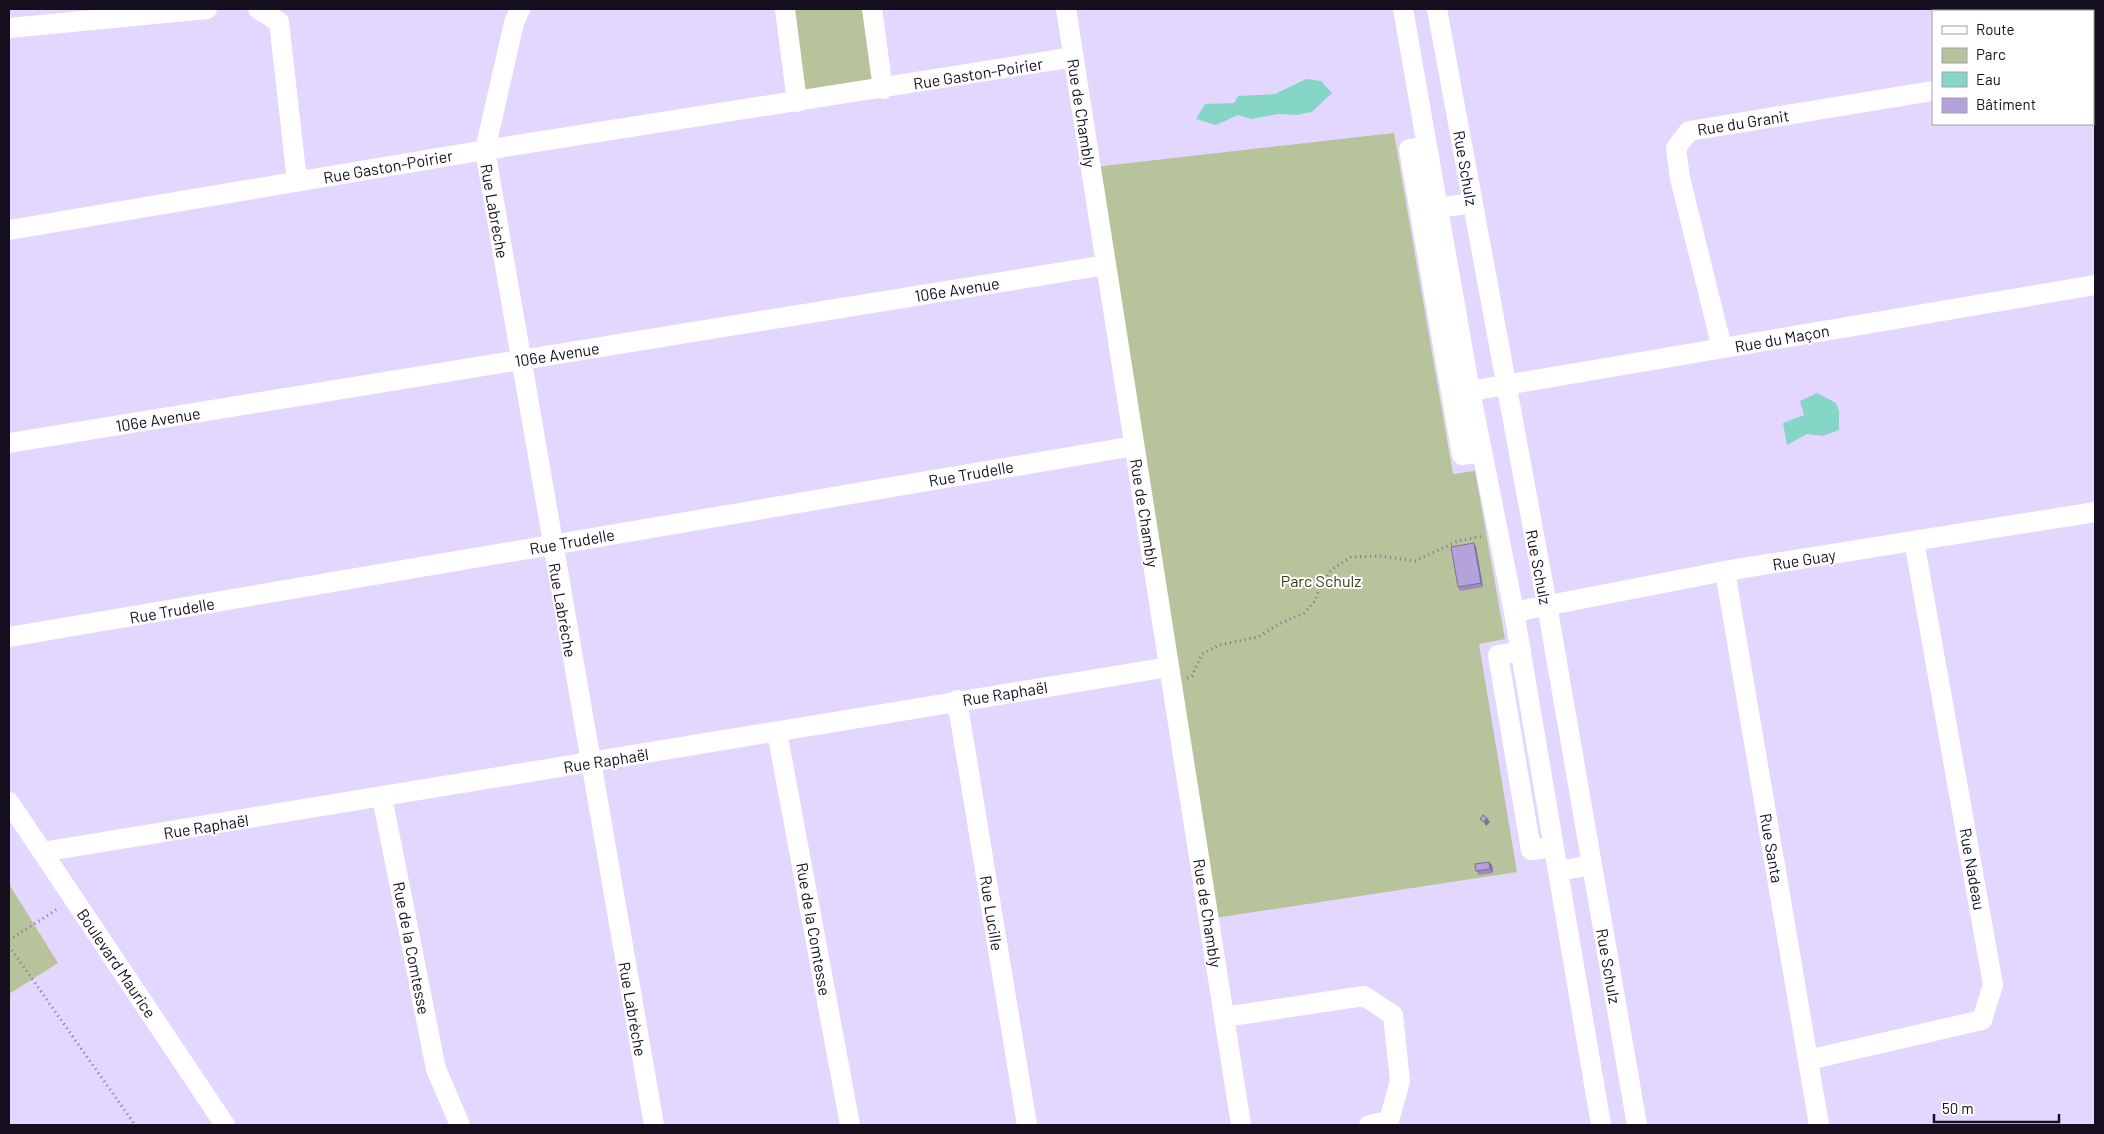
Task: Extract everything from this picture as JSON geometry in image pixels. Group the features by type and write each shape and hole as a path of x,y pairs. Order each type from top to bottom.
{"street":[{"path":"9,28 206,9"},
{"path":"258,9 279,22 297,181"},
{"name":"Rue Labrèche","path":"520,9 514,23 485,150 589,763 654,1125"},
{"path":"785,9 798,102"},
{"path":"872,9 883,89"},
{"name":"Rue de Chambly","path":"1066,9 1241,1125"},
{"name":"Rue Schulz","path":"1403,9 1470,391 1521,651 1601,1125"},
{"name":"Rue Schulz","path":"1437,9 1547,605 1636,1125"},
{"name":"Rue Gaston-Poirier","path":"9,230 485,150 883,89 1074,57"},
{"name":"Rue du Granit","path":"1722,348 1680,178 1676,148 1689,131 1932,91"},
{"path":"1427,146 1409,149 1462,455 1482,452"},
{"path":"1438,208 1472,203"},
{"name":"106e Avenue","path":"9,443 1106,265"},
{"name":"Rue du Maçon","path":"1470,391 2095,285"},
{"name":"Rue Trudelle","path":"9,637 1134,446"},
{"name":"Rue Guay","path":"1514,612 1725,571 2095,512"},
{"name":"Rue Nadeau","path":"1808,1060 1982,1020 1993,985 1914,541"},
{"name":"Rue Santa","path":"1725,571 1819,1125"},
{"name":"Rue Raphaël","path":"42,852 777,732 957,700 1170,674"},
{"name":"Rue Lucille","path":"957,700 1027,1125"},
{"name":"Rue de la Comtesse","path":"777,732 850,1125"},
{"name":"Rue de la Comtesse","path":"382,797 436,1069 460,1125"},
{"name":"Boulevard Maurice","path":"9,802 225,1125"},
{"path":"1558,871 1592,865"},
{"path":"1224,1017 1364,996 1393,1015 1400,1081 1390,1121 1370,1125"}],"path":[{"path":"1170,674 1192,676 1202,654 1219,645 1258,638 1280,624 1304,613 1315,601 1319,589 1332,570 1350,557 1380,556 1415,561 1458,541 1499,532"},
{"path":"9,940 74,898"},
{"path":"9,946 135,1125"}],"green space":[{"path":"785,9 872,9 883,89 797,102"},
{"name":"Parc Schulz","path":"1394,133 1453,474 1475,471 1505,639 1479,644 1517,872 1202,920 1086,168"},
{"path":"9,884 58,963 9,994"}],"water":[{"path":"1306,79 1321,81 1332,93 1312,112 1297,115 1278,114 1252,119 1238,115 1216,125 1196,119 1205,104 1234,103 1238,96 1275,94"},
{"path":"1817,393 1836,403 1839,411 1839,430 1823,436 1807,434 1787,445 1783,423 1804,415 1800,401"}],"building":[{"path":"1474,543 1481,583 1458,587 1451,547"},
{"path":"1483,815 1487,818 1484,822 1480,819"},
{"path":"1489,862 1490,869 1476,871 1475,864"}]}
